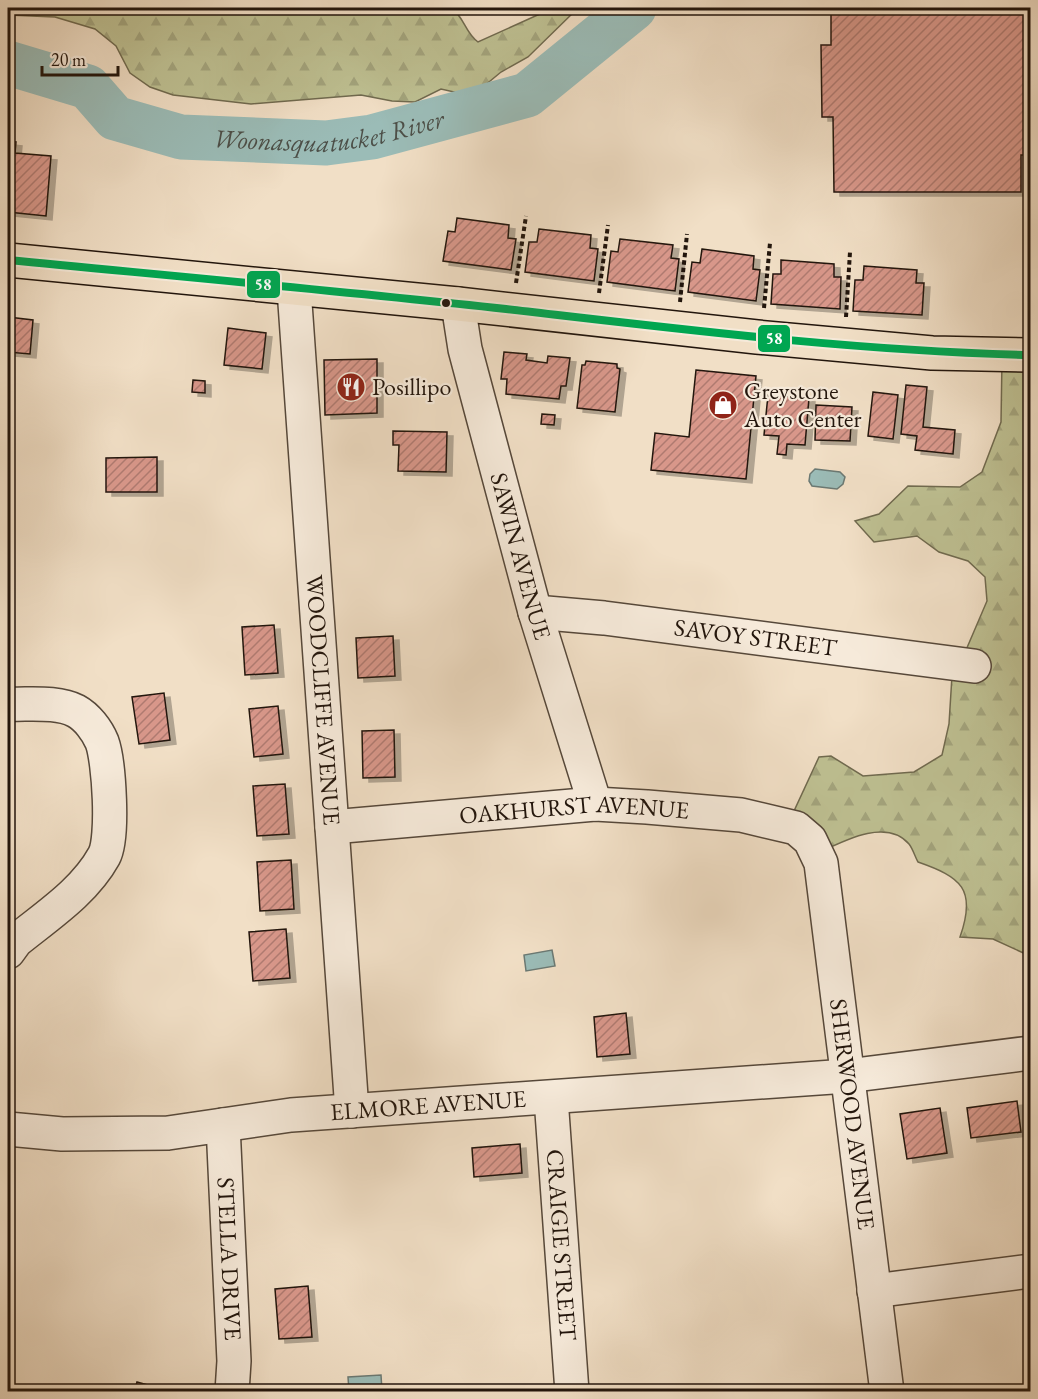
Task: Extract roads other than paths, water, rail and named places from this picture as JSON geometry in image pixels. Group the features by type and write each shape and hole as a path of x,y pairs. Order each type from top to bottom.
{"main road":[{"path":"8,260 932,353 1030,355"}],"street":[{"name":"WOODCLIFFE AVENUE","path":"294,289 352,1111"},
{"name":"SAWIN AVENUE","path":"458,304 465,349 535,612 596,804"},
{"name":"SAVOY STREET","path":"535,612 604,618 975,666"},
{"path":"8,704 63,706 76,711 91,724 102,742 111,820 106,853 86,884 16,941 8,952"},
{"name":"OAKHURST AVENUE","path":"332,827 596,804 749,816 796,828 810,840"},
{"name":"SHERWOOD AVENUE","path":"810,840 821,863 886,1392"},
{"name":"ELMORE AVENUE","path":"8,1129 62,1134 168,1133 291,1115 847,1076 1030,1053"},
{"name":"CRAIGIE STREET","path":"551,1098 572,1392"},
{"name":"STELLA DRIVE","path":"223,1125 234,1361 232,1392"},
{"path":"874,1292 1030,1271"}],"water":[{"path":"815,469 840,472 845,477 843,484 837,489 812,486 809,481 810,474"},
{"path":"552,950 555,966 526,971 524,955"},
{"path":"381,1375 382,1391 349,1391 348,1377"}],"waterway":[{"name":"Woonasquatucket River","path":"8,63 88,87 115,118 181,137 326,143 372,137 527,95 634,8"}],"place":[{"name":"Posillipo","path":"351,387"},
{"name":"Greystone Auto Center","path":"723,405"}]}
